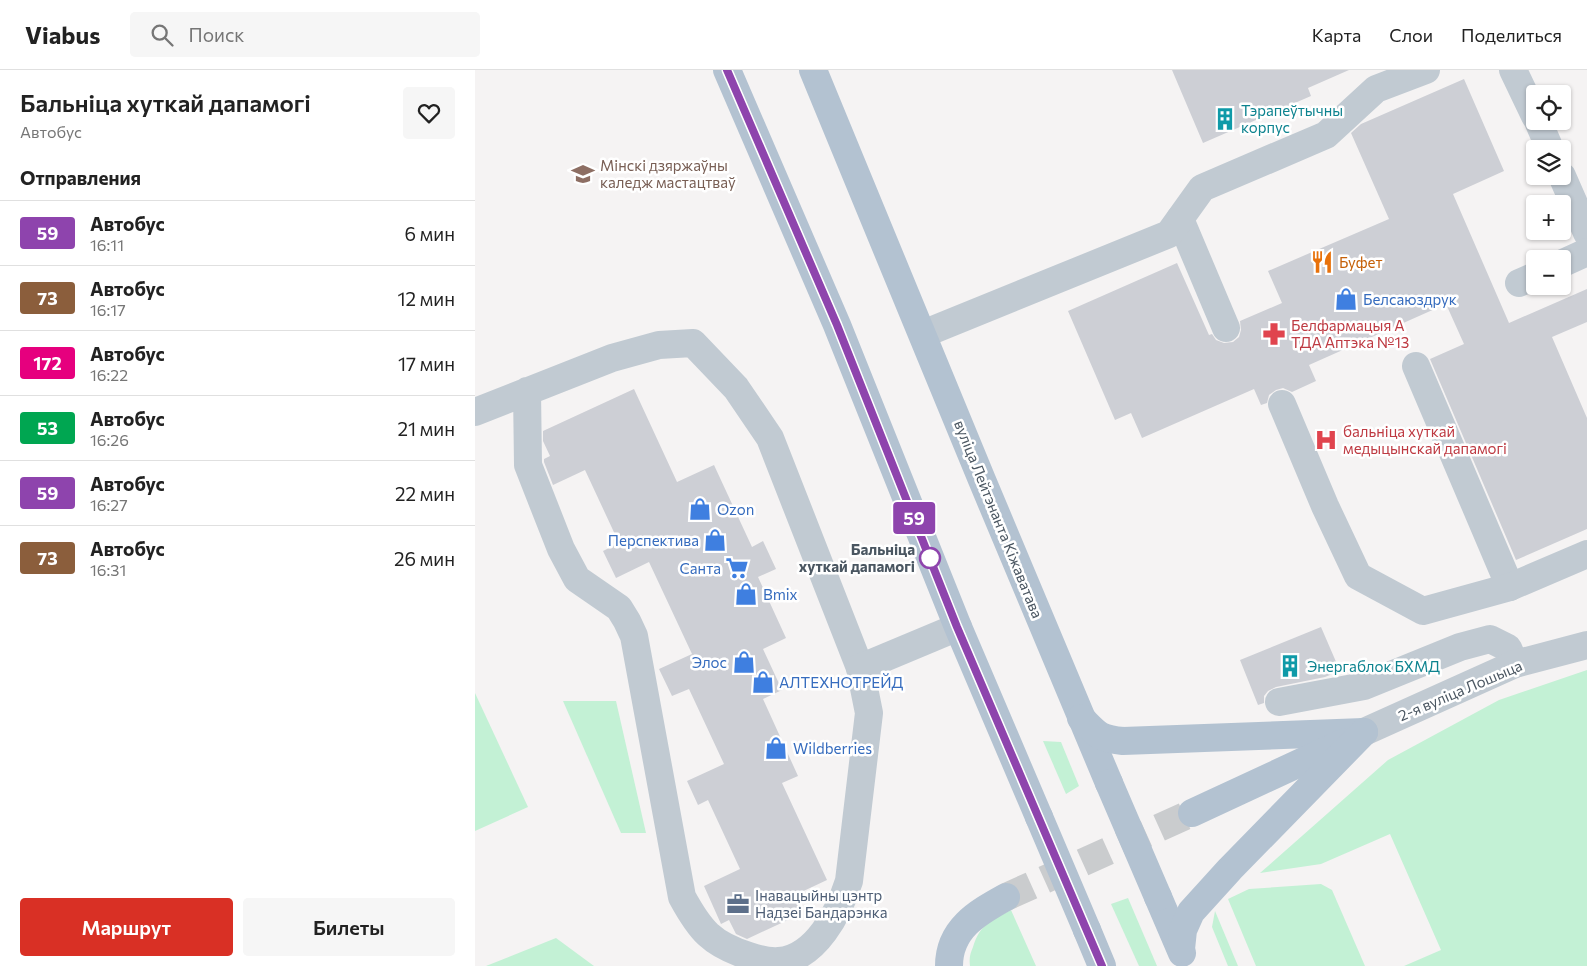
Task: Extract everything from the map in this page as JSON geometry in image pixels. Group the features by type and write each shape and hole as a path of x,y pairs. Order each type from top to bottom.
{"main road":[{"path":"727,70 837,325 957,627 1102,966"},
{"name":"вуліца Лейтэнанта Кіжаватава","path":"813,70 1109,784 1184,957"},
{"path":"1081,717 1096,733 1105,739 1123,740 1364,732"},
{"path":"1192,813 1364,732"},
{"path":"1184,957 1183,930 1191,912 1230,869 1364,732"},
{"path":"949,966 957,933 979,912 1006,897"}],"street":[{"path":"923,334 1169,234 1202,188 1326,135 1376,89 1426,70"},
{"path":"1513,70 1526,97"},
{"path":"1566,185 1587,233"},
{"path":"1180,219 1226,328"},
{"path":"1571,259 1587,252"},
{"path":"475,412 527,391 613,358 659,345 693,343 736,388 770,438 860,668 869,713 849,881 843,900 827,927 818,939 794,958 779,962 759,959 732,950 706,933 696,922 682,897 634,636 619,608 577,579 561,549 527,465 527,391"},
{"path":"1417,366 1510,587"},
{"path":"1282,404 1325,506 1358,576 1423,610 1510,587 1587,554"},
{"path":"860,668 957,627"},
{"path":"1279,702 1364,686 1460,647 1490,639 1508,648 1515,664"},
{"name":"2-я вуліца Лошыца","path":"1364,732 1515,664 1587,645"}],"green space":[{"path":"1587,670 1587,966 1404,966 1441,950 1390,834 1321,864 1260,873 1388,760 1499,700"},
{"path":"475,693 528,807 475,831"},
{"path":"563,701 616,701 646,833 621,833"},
{"path":"1043,741 1061,742 1079,786 1066,794"},
{"path":"1321,884 1332,890 1365,966 1256,966 1228,899 1249,889"},
{"path":"1128,898 1157,966 1139,966 1111,904"},
{"path":"1011,910 1036,966 970,966 970,954 979,933 987,924"},
{"path":"1215,911 1238,966 1228,966 1212,927"},
{"path":"556,938 594,966 486,966"}],"building":[{"name":"Тэрапеўтычны корпус","path":"1172,70 1349,70 1308,88 1311,96 1203,143"},
{"path":"1464,79 1504,171 1453,194 1509,323 1587,289 1587,322 1552,337 1587,418 1587,529 1516,560 1430,359 1464,344 1446,304 1309,365 1316,381 1292,392 1283,388 1276,390 1269,395 1267,403 1261,405 1254,389 1142,438 1131,413 1115,420 1068,311 1177,263 1209,335 1212,334 1216,340 1224,343 1233,342 1239,337 1241,330 1240,321 1282,303 1268,271 1389,219 1351,133 1361,124"},
{"path":"634,389 677,482 714,465 752,547 763,541 776,569 758,577 786,638 763,649 782,690 763,699 798,776 782,783 827,880 795,895 803,913 747,939 736,934 729,920 721,924 704,886 740,869 708,800 698,805 687,781 724,764 689,689 672,696 659,669 692,654 649,562 616,578 603,551 619,543 585,470 553,485 544,462 544,459 550,456 543,441 543,431"},
{"name":"Энергаблок БХМД","path":"1321,627 1340,671 1325,677 1276,687 1268,691 1264,696 1264,703 1258,705 1240,660"}],"tunnel":[{"path":"1006,897 1192,813"}],"bus line":[{"name":"59","path":"727,70 837,325 957,627 1102,966"}],"place":[{"name":"Тэрапеўтычны корпус","path":"1225,119"},
{"name":"Мінскі дзяржаўны каледж мастацтваў","path":"583,174"},
{"name":"Буфет","path":"1322,262"},
{"name":"Белсаюздрук","path":"1346,299"},
{"name":"Белфармацыя А ТДА Аптэка №13","path":"1274,334"},
{"name":"бальніца хуткай медыцынскай дапамогі","path":"1326,440"},
{"name":"Ozon","path":"700,509"},
{"name":"Перспектива","path":"715,540"},
{"name":"Бальніца хуткай дапамогі","path":"930,558"},
{"name":"Санта","path":"737,568"},
{"name":"Bmix","path":"746,594"},
{"name":"Элос","path":"744,662"},
{"name":"Энергаблок БХМД","path":"1290,666"},
{"name":"АЛТЕХНОТРЕЙД","path":"763,682"},
{"name":"Wildberries","path":"776,748"},
{"name":"Інавацыйны цэнтр Надзеі Бандарэнка","path":"738,904"}]}
